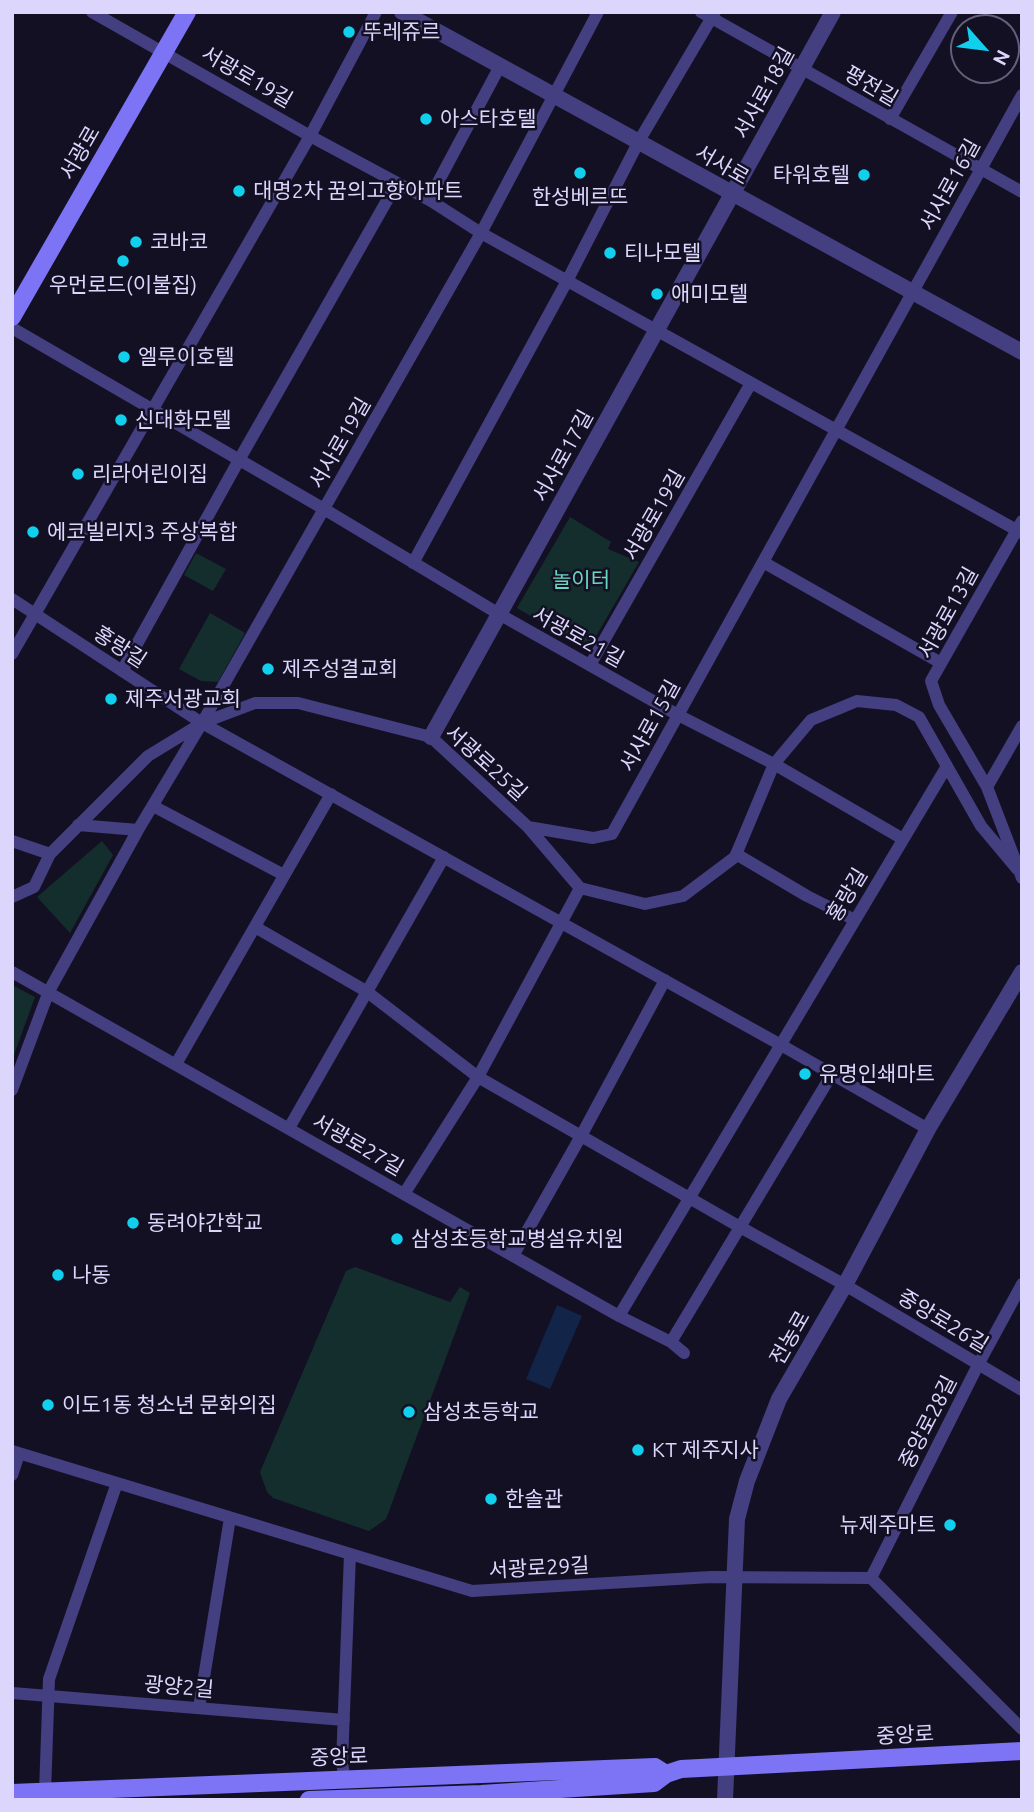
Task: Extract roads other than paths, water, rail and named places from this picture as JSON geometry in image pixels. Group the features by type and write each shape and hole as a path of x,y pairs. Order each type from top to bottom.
{"main road":[{"name":"서광로","path":"12,317 187,12"},
{"name":"중앙로","path":"309,1800 481,1797 654,1783 666,1774 681,1769 1022,1751"},
{"name":"중앙로","path":"12,1793 655,1767 666,1774"}],"street":[{"name":"서광로19길","path":"92,12 310,136 429,199 481,233 567,281 1020,528"},
{"path":"12,654 310,136 376,12"},
{"name":"서사로","path":"402,12 1022,352"},
{"name":"서사로19길","path":"12,1090 49,991 138,830 202,723 481,233 598,12"},
{"name":"서사로18길","path":"732,195 833,12"},
{"path":"890,119 952,12"},
{"path":"413,563 709,14"},
{"name":"평전길","path":"709,14 979,170 1022,192"},
{"path":"429,199 500,66"},
{"name":"서사로16길","path":"912,293 1022,95"},
{"path":"122,671 397,183"},
{"name":"서사로17길","path":"431,737 732,195"},
{"name":"서사로15길","path":"528,827 593,838 612,834 912,293"},
{"name":"서광로21길","path":"12,328 499,614 678,715 774,764 903,839"},
{"name":"서광로19길","path":"590,665 751,383"},
{"name":"서광로13길","path":"1019,873 987,788 939,705 931,681 1020,528"},
{"path":"763,562 941,663"},
{"name":"홍랑길","path":"12,600 202,723 928,1129"},
{"path":"404,1194 478,1077 580,888 645,904 683,896 736,853 774,764 811,720 857,701 896,705 919,717 981,826 1019,873"},
{"name":"서광로25길","path":"12,897 34,887 50,854 148,756 202,723 255,703 298,703 431,737 528,827 580,888"},
{"path":"919,717 939,705"},
{"path":"987,788 1022,726"},
{"name":"홍랑길","path":"781,1045 947,766"},
{"path":"176,1064 331,794"},
{"path":"153,806 284,875"},
{"path":"78,825 138,830"},
{"path":"12,841 50,854"},
{"path":"736,853 807,896 855,920"},
{"path":"289,1128 444,857"},
{"path":"255,927 366,991 478,1077 845,1285"},
{"name":"서광로27길","path":"12,972 619,1316 671,1342 684,1353"},
{"name":"전농로","path":"725,1800 737,1519 747,1481 779,1399 845,1285 928,1129 1022,972"},
{"path":"513,1256 665,980"},
{"path":"619,1316 781,1045"},
{"path":"671,1342 832,1074"},
{"name":"중앙로28길","path":"871,1578 978,1365 1022,1284"},
{"name":"중앙로26길","path":"845,1285 1022,1390"},
{"name":"서광로29길","path":"12,1475 16,1453 472,1591 711,1577 734,1579"},
{"path":"45,1792 49,1679 117,1483"},
{"path":"198,1708 230,1518"},
{"path":"345,1780 342,1763 350,1554"},
{"path":"734,1579 871,1578 1022,1729"},
{"name":"광양2길","path":"12,1693 344,1720"}],"water":[{"path":"557,1305 582,1316 550,1389 526,1379"}],"place":[{"name":"뚜레쥬르","path":"349,32"},
{"name":"아스타호텔","path":"426,119"},
{"name":"한성베르뜨","path":"580,173"},
{"name":"타워호텔","path":"864,175"},
{"name":"대명2차 꿈의고향아파트","path":"239,191"},
{"name":"코바코","path":"136,242"},
{"name":"티나모텔","path":"610,253"},
{"name":"우먼로드(이불집)","path":"123,261"},
{"name":"애미모텔","path":"657,294"},
{"name":"엘루이호텔","path":"124,357"},
{"name":"신대화모텔","path":"121,420"},
{"name":"리라어린이집","path":"78,474"},
{"name":"에코빌리지3 주상복합","path":"33,532"},
{"name":"제주성결교회","path":"268,669"},
{"name":"제주서광교회","path":"111,699"},
{"name":"유명인쇄마트","path":"805,1074"},
{"name":"동려야간학교","path":"133,1223"},
{"name":"삼성초등학교병설유치원","path":"397,1239"},
{"name":"나동","path":"58,1275"},
{"name":"이도1동 청소년 문화의집","path":"48,1405"},
{"name":"삼성초등학교","path":"409,1412"},
{"name":"KT 제주지사","path":"638,1450"},
{"name":"한솔관","path":"491,1499"},
{"name":"뉴제주마트","path":"950,1525"}],"park label":[{"name":"놀이터","path":"581,580"}]}
